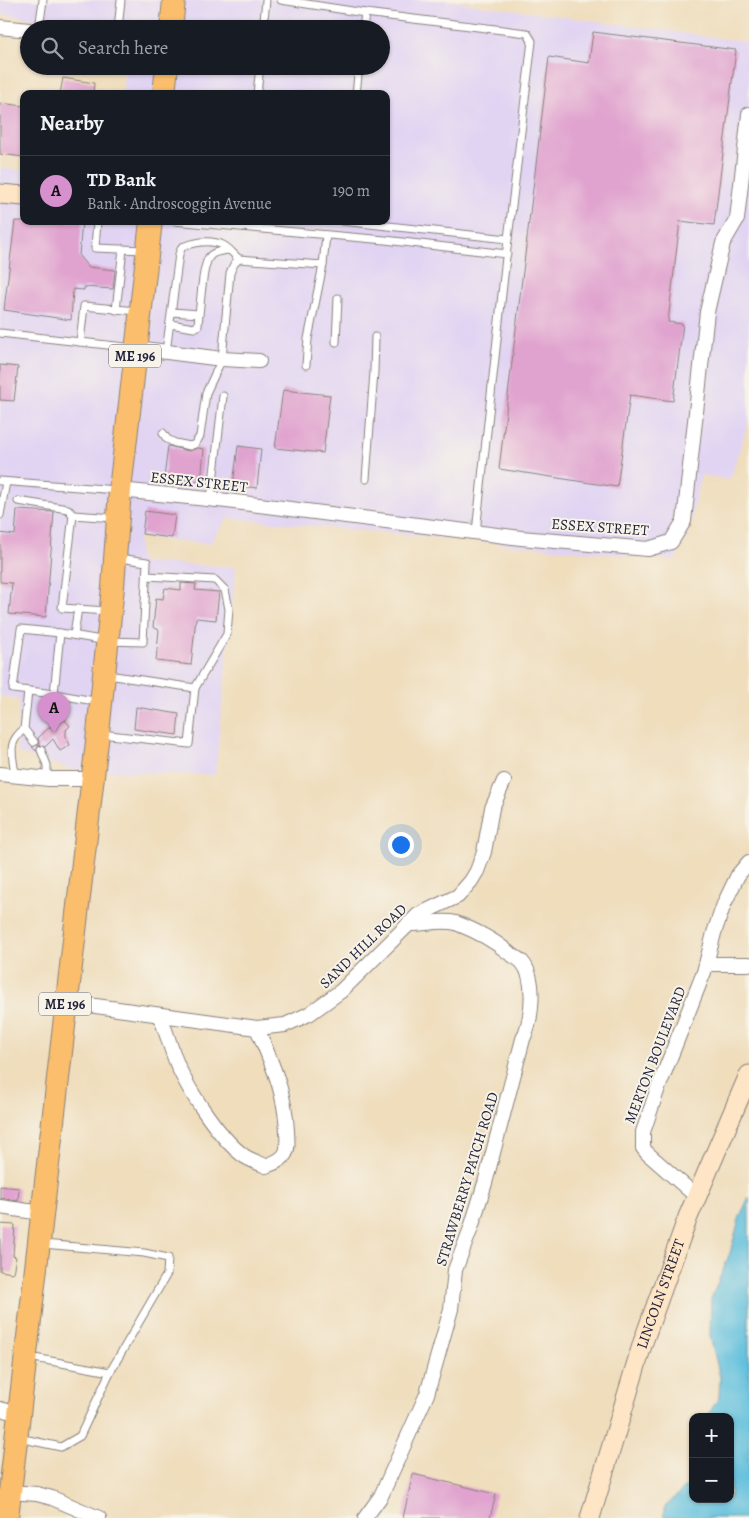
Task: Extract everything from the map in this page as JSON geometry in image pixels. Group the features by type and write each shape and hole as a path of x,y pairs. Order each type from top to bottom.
{"highway":[{"path":"172,20 174,0"},
{"path":"164,90 166,75"},
{"name":"ME 196","path":"6,1518 16,1437 10,1412 26,1356 65,1004 98,733 120,490 150,225"}],"main road":[{"path":"0,194 20,196"},
{"name":"LINCOLN STREET","path":"590,1518 644,1342 696,1196 749,1075"}],"street":[{"path":"0,27 20,29"},
{"name":"ESSEX STREET","path":"120,490 211,499 476,532 648,549 671,542 684,522 707,312 723,243 737,219 749,114"},
{"path":"136,348 259,362"},
{"path":"0,774 47,779 92,779"},
{"name":"SAND HILL ROAD","path":"65,1004 81,1004 257,1028 285,1025 298,1020 329,1001 421,913 458,896 471,881 484,852 492,808 504,781"},
{"name":"MERTON BOULEVARD","path":"696,1196 647,1154 643,1148 642,1137 657,1091 707,964 714,932 724,904 738,875 749,862"},
{"name":"STRAWBERRY PATCH ROAD","path":"365,1518 381,1496 430,1385 451,1309 455,1270 485,1183 523,1039 527,1031 531,1007 531,984 528,973 522,962 502,946 456,922 408,924"},
{"path":"707,964 749,964"},
{"path":"160,1015 182,1074 211,1119 230,1144 246,1157 266,1166 276,1162 286,1154 288,1145 286,1111 279,1079 257,1028"},
{"path":"0,1207 42,1212"},
{"path":"10,1492 37,1494 52,1498 99,1518"}],"lane":[{"path":"40,20 43,0"},
{"path":"119,20 121,0"},
{"path":"264,20 266,0"},
{"path":"281,0 365,13 527,33 532,41 476,532"},
{"path":"364,20 365,13"},
{"path":"257,90 259,75"},
{"path":"356,90 358,75"},
{"path":"97,225 95,248 147,250"},
{"path":"217,225 385,240 507,254"},
{"path":"372,225 508,239"},
{"path":"385,240 387,227"},
{"path":"306,365 308,339 323,265 326,235"},
{"path":"166,352 179,254 182,247 196,242 208,242 223,245 239,259 323,265"},
{"path":"116,310 123,249"},
{"path":"170,324 194,328 198,326 208,257 214,253 229,250"},
{"path":"163,433 167,439 175,443 190,446 195,444 200,436 206,394 222,359 230,273 234,264 239,259"},
{"path":"336,342 338,298"},
{"path":"80,342 84,306 140,311"},
{"path":"172,312 199,314"},
{"path":"0,333 136,348"},
{"path":"366,480 375,336"},
{"path":"211,499 223,396"},
{"path":"0,515 3,482 120,490"},
{"path":"18,502 68,509 73,515 118,518"},
{"path":"73,515 62,608 110,611"},
{"path":"100,702 13,689 21,629 107,641 143,642 147,562 115,558"},
{"path":"98,733 189,744 195,688 227,634 230,609 225,590 215,580 147,576"},
{"path":"74,635 78,608"},
{"path":"54,694 60,633"},
{"path":"104,674 195,688"},
{"path":"15,776 12,746 15,737 24,729 28,691"},
{"path":"24,729 34,742"},
{"path":"41,750 47,765 47,779"},
{"path":"16,1437 61,1448 80,1436 110,1372 167,1274 168,1258 144,1253 38,1243"},
{"path":"26,1356 110,1372"}],"shaded area":[{"path":"0,0 442,0 749,42 749,420 730,480 701,475 688,534 675,560 228,518 209,544 138,537 140,562 236,567 215,775 75,770 17,753 19,699 0,696 0,168 20,170 20,225 390,225 390,90 122,90 124,75 390,75 390,20 41,20 0,14"}],"water":[{"path":"749,1197 749,1518 664,1518 664,1508 689,1484 689,1503 734,1503 734,1413 709,1413 719,1397 720,1377 710,1336 711,1299 730,1253 740,1216"}],"building":[{"path":"593,32 736,50 714,225 680,221 668,322 683,324 673,401 630,395 617,487 499,469 549,57 589,63"},
{"path":"63,78 94,83 93,90 61,90"},
{"path":"0,103 20,106 20,156 0,154"},
{"path":"15,221 20,221 20,225 82,225 79,256 88,267 115,270 113,289 84,287 84,290 73,289 71,320 4,310"},
{"path":"0,365 18,367 14,401 0,400"},
{"path":"283,390 330,395 323,453 275,448"},
{"path":"168,446 189,451 198,448 204,449 201,482 164,478"},
{"path":"238,446 261,449 257,488 233,485"},
{"path":"17,510 54,512 46,617 9,614 12,583 0,582 0,533 15,535"},
{"path":"145,511 175,515 172,538 142,534"},
{"path":"181,583 196,584 195,590 219,592 216,620 196,618 191,665 156,661 159,630 153,627 156,598 163,599 165,588 181,590"},
{"path":"136,707 179,714 177,735 134,729"},
{"path":"63,718 70,726 66,730 66,737 70,745 60,751 53,739 45,747 39,745 36,751 32,747 39,744 38,738 53,724 54,726"},
{"path":"0,1186 19,1188 18,1201 0,1198"},
{"path":"0,1224 15,1225 13,1256 16,1257 13,1273 0,1271"},
{"path":"413,1474 496,1494 490,1518 403,1518"}],"place":[{"name":"TD Bank","path":"54,733"}]}
